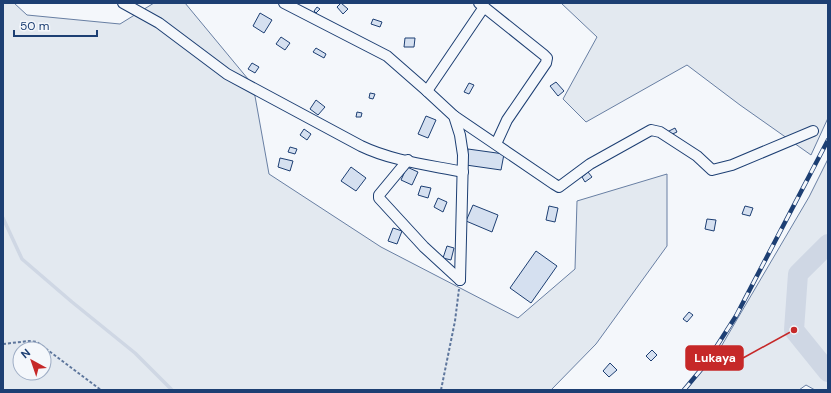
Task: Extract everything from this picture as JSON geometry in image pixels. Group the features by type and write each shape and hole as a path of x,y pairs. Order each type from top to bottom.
{"street":[{"path":"123,3 159,24 227,74 361,146 372,151 463,172"},
{"path":"284,3 387,56 427,90 454,116 559,187 590,164 651,130 660,132 697,156 712,170 732,165 813,131"},
{"path":"427,90 482,5 544,54 546,58 546,63 507,120 496,144"},
{"path":"454,116 460,135 463,155 460,280"},
{"path":"408,160 378,198 424,248 460,280"}],"path":[{"path":"441,390 455,321 460,280"},
{"path":"3,344 29,341 37,342 102,390"}],"shaded area":[{"path":"3,3 14,3 27,15 120,24 154,3 185,3 253,85 269,174 381,247 518,318 575,269 577,201 667,174 667,246 596,344 551,390 3,390"},
{"path":"561,3 828,3 828,118 811,155 740,105 687,65 586,122 563,99 597,37"},
{"path":"828,159 828,390 815,390 806,385 799,390 686,390 722,345 809,197"}],"building":[{"path":"341,3 348,9 343,14 337,7"},
{"path":"317,7 320,9 316,13 314,11"},
{"path":"260,13 272,20 264,33 253,26"},
{"path":"373,19 382,22 380,27 371,24"},
{"path":"281,37 290,43 285,50 276,44"},
{"path":"405,38 415,38 414,47 404,47"},
{"path":"316,48 326,54 324,58 313,52"},
{"path":"252,63 259,67 255,73 248,69"},
{"path":"556,82 564,91 558,96 550,86"},
{"path":"469,83 474,85 469,94 464,92"},
{"path":"370,93 375,94 373,99 369,98"},
{"path":"316,100 325,107 318,115 310,109"},
{"path":"357,112 362,113 361,117 356,117"},
{"path":"426,116 436,120 428,138 418,134"},
{"path":"675,128 677,132 668,136 667,132"},
{"path":"304,129 311,134 307,140 300,135"},
{"path":"290,147 297,149 295,154 288,152"},
{"path":"468,149 504,154 501,170 466,165"},
{"path":"280,158 293,161 290,171 278,167"},
{"path":"351,167 366,178 356,191 341,181"},
{"path":"407,167 418,172 412,185 401,180"},
{"path":"588,172 592,177 585,182 582,177"},
{"path":"421,186 431,188 428,198 418,195"},
{"path":"438,198 447,202 443,212 434,207"},
{"path":"473,205 498,215 492,232 466,221"},
{"path":"549,206 558,208 555,222 546,220"},
{"path":"745,206 753,208 750,216 742,214"},
{"path":"707,219 716,220 714,231 705,229"},
{"path":"393,228 402,231 397,244 388,241"},
{"path":"447,246 454,248 451,260 443,258"},
{"path":"536,251 557,266 531,303 510,288"},
{"path":"689,312 693,315 687,322 683,319"},
{"path":"652,350 657,355 651,361 646,356"},
{"path":"610,363 617,370 609,377 603,371"}],"waterway":[{"path":"3,218 22,259 135,353 172,390"},
{"path":"828,244 798,274 794,330 828,372"}],"railway":[{"path":"684,390 704,366 736,316 828,140"}],"place":[{"name":"Lukaya","path":"794,330"}]}
